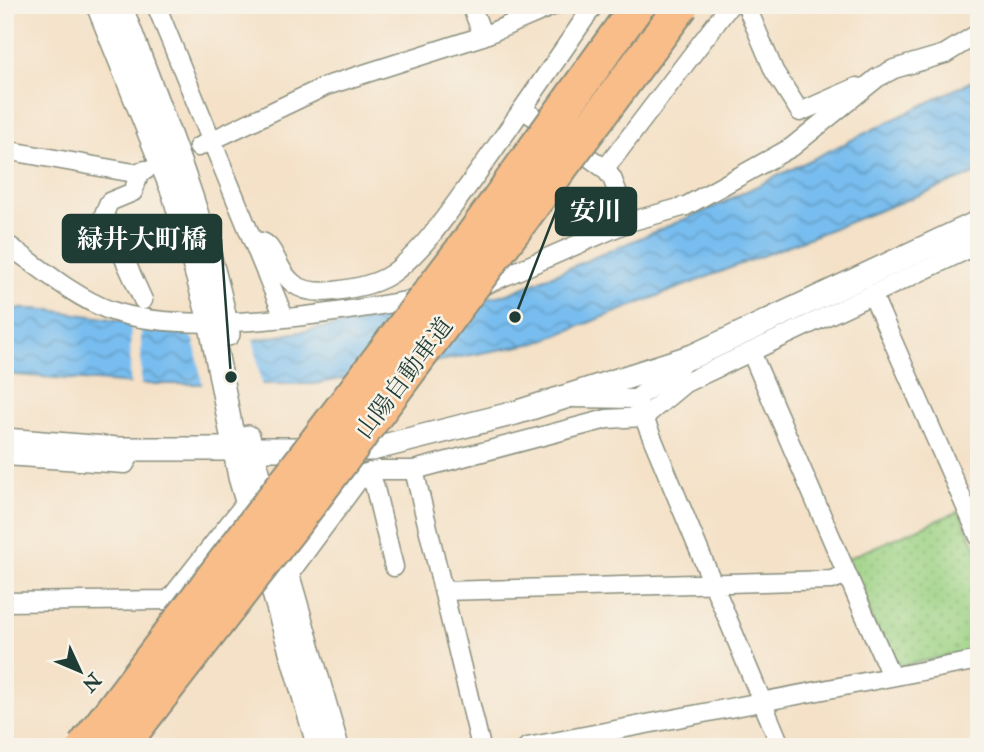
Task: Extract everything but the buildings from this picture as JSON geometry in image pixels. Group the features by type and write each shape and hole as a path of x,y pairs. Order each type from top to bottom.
{"highway":[{"name":"山陽自動車道","path":"84,747 457,257 638,5"},
{"name":"山陽自動車道","path":"121,747 335,470 682,5"}],"street":[{"path":"97,5 174,194 219,324"},
{"path":"120,5 190,188 215,269 219,324 242,444 279,581 319,747"},
{"path":"156,5 204,144 254,242 284,317"},
{"path":"471,5 483,36"},
{"path":"204,144 326,86 483,36 555,5"},
{"path":"254,242 262,241 270,245 289,283 305,291 332,291 381,281 399,269 450,210 594,5"},
{"path":"605,169 730,5"},
{"path":"746,5 774,71 800,112 894,69 945,54 979,33"},
{"path":"5,243 106,309 164,322 219,324 359,310 477,288 629,222 686,206 792,147 877,78"},
{"path":"523,109 605,169 612,177 629,222"},
{"path":"5,150 143,171 133,192 109,202 104,214 143,300"},
{"path":"5,440 134,449 242,444 372,449 566,397 693,356 979,222"},
{"path":"279,581 363,474 378,470 414,470 607,419 644,417 685,383 979,244"},
{"path":"873,294 979,537"},
{"path":"751,352 891,676"},
{"path":"566,397 636,399 693,356"},
{"path":"636,399 781,747"},
{"path":"242,444 247,501 279,581 337,747"},
{"path":"5,456 125,464 134,449"},
{"path":"414,470 481,747"},
{"path":"363,474 374,484 394,567"},
{"path":"5,603 169,600 247,501"},
{"path":"443,591 832,580 846,574"},
{"path":"527,747 979,660"}],"green space":[{"path":"959,511 979,554 979,650 900,666 889,659 846,559"}],"water":[{"path":"974,80 979,81 979,172 536,343 314,384 135,384 5,374 5,308 49,310 256,340 508,294 718,205"}],"pier":[{"path":"131,321 141,321 141,388 130,387"},
{"path":"181,326 253,336 262,388 203,388 194,340"}],"place":[{"name":"安川","path":"515,317"},
{"name":"緑井大町橋","path":"231,377"}]}
